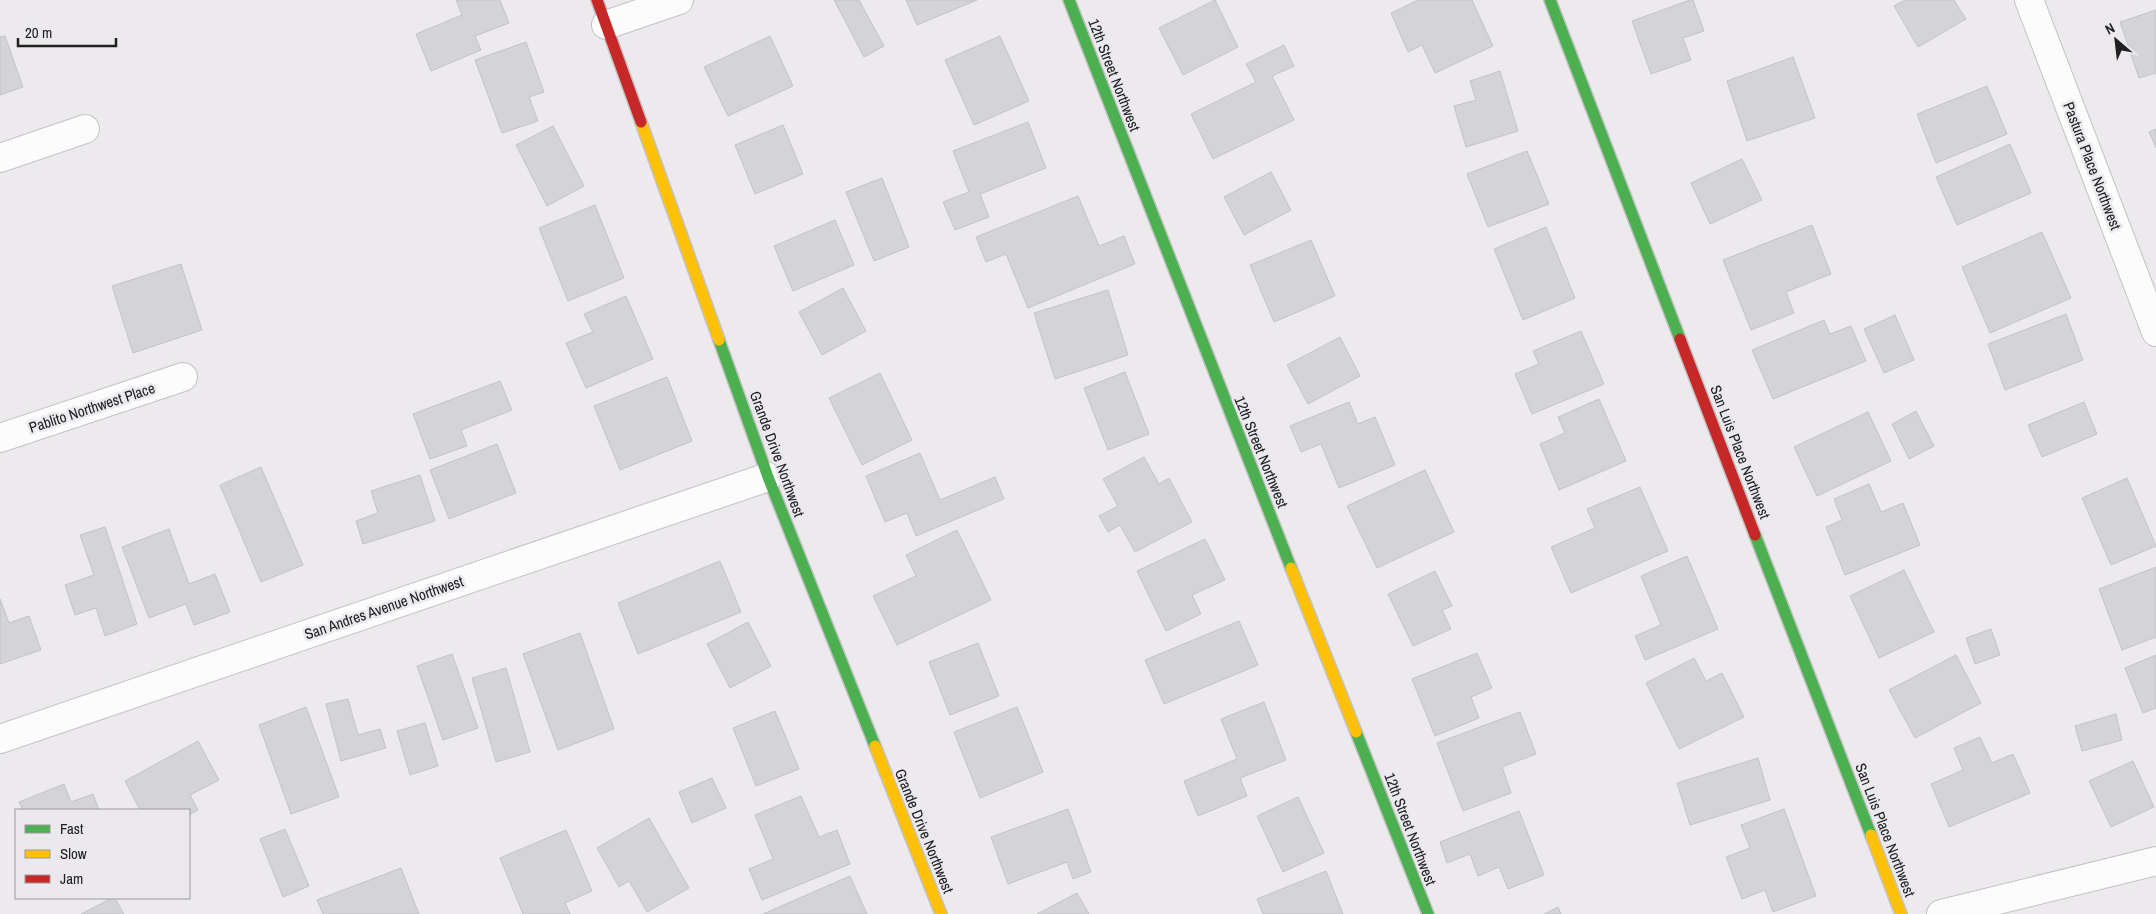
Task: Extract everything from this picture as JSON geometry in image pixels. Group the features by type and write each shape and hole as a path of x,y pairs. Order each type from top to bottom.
{"street":[{"path":"602,12 679,0"},
{"name":"12th Street Northwest","path":"1069,0 1200,342 1428,914"},
{"name":"San Luis Place Northwest","path":"1550,0 1901,914"},
{"name":"Pastura Place Northwest","path":"2029,0 2156,332"},
{"name":"Grande Drive Northwest","path":"602,12 768,477 941,914"},
{"path":"0,158 85,129"},
{"name":"Pablito Northwest Place","path":"0,438 183,377"},
{"name":"San Andres Avenue Northwest","path":"0,739 768,477"},
{"path":"1940,914 2156,861"}],"building":[{"path":"456,0 500,0 509,23 475,36 481,50 431,71 416,34 462,15"},
{"path":"834,0 859,0 884,46 864,57"},
{"path":"906,0 977,0 917,25"},
{"path":"1215,0 1238,47 1183,75 1159,28"},
{"path":"1418,0 1472,0 1493,46 1435,73 1422,45 1408,52 1391,13"},
{"path":"1693,0 1704,31 1683,38 1691,60 1651,74 1632,21"},
{"path":"1905,0 1954,0 1966,19 1918,47 1894,6"},
{"path":"2156,10 2156,73 2139,78 2120,22"},
{"path":"5,36 23,87 0,95 0,37"},
{"path":"770,36 793,86 728,116 704,67"},
{"path":"1000,36 1029,101 974,125 945,60"},
{"path":"526,42 544,92 529,97 538,121 502,133 475,60"},
{"path":"1284,45 1294,66 1272,76 1294,120 1213,159 1191,114 1256,82 1246,64"},
{"path":"1793,57 1815,118 1747,141 1727,81"},
{"path":"1500,71 1518,131 1466,147 1454,106 1476,100 1470,81"},
{"path":"1987,86 2007,134 1936,163 1917,114"},
{"path":"1028,122 1046,168 980,194 989,217 955,230 943,202 969,192 953,151"},
{"path":"783,125 803,174 755,194 735,145"},
{"path":"553,126 584,186 547,206 516,145"},
{"path":"2156,129 2156,148 2149,132"},
{"path":"2010,144 2031,193 1957,225 1936,177"},
{"path":"1527,151 1549,204 1488,227 1467,174"},
{"path":"1742,159 1762,200 1710,224 1691,183"},
{"path":"1271,172 1291,210 1244,235 1224,197"},
{"path":"882,178 909,247 874,261 846,192"},
{"path":"1078,196 1099,246 1124,236 1135,264 1028,308 1006,254 986,262 976,237"},
{"path":"595,205 624,278 568,301 539,228"},
{"path":"835,220 854,265 793,291 774,246"},
{"path":"1812,225 1831,274 1786,292 1794,313 1751,330 1723,260"},
{"path":"1546,227 1575,298 1523,320 1494,249"},
{"path":"2042,232 2071,298 1990,333 1962,267"},
{"path":"1311,240 1335,296 1274,322 1250,265"},
{"path":"181,264 202,330 133,353 112,286"},
{"path":"843,288 866,331 822,355 799,312"},
{"path":"1108,290 1128,355 1055,379 1034,313"},
{"path":"626,296 653,359 586,388 566,343 593,332 584,314"},
{"path":"2066,314 2083,360 2005,390 1988,344"},
{"path":"1895,315 1914,360 1884,373 1864,329"},
{"path":"1824,320 1830,334 1851,326 1866,361 1773,399 1752,350"},
{"path":"1581,331 1604,384 1532,414 1515,374 1539,364 1533,351"},
{"path":"1340,337 1360,376 1308,404 1287,365"},
{"path":"1125,372 1149,434 1108,450 1084,388"},
{"path":"880,373 912,440 862,465 829,398"},
{"path":"667,377 692,441 620,470 594,406"},
{"path":"500,381 512,410 461,430 467,446 430,459 413,414"},
{"path":"1599,399 1626,461 1559,490 1540,444 1565,433 1558,417"},
{"path":"1349,402 1358,424 1375,417 1395,465 1339,488 1321,444 1301,452 1290,426"},
{"path":"2084,402 2097,434 2042,457 2028,425"},
{"path":"1916,411 1934,446 1909,459 1892,424"},
{"path":"1868,412 1891,461 1817,496 1794,447"},
{"path":"497,444 516,493 449,519 430,470"},
{"path":"920,453 940,500 995,477 1004,499 916,536 907,513 885,522 866,476"},
{"path":"1144,457 1159,484 1169,478 1192,522 1135,552 1120,525 1108,532 1099,516 1118,506 1103,479"},
{"path":"261,467 303,565 261,582 220,485"},
{"path":"1425,470 1454,532 1377,568 1347,506"},
{"path":"420,475 435,521 363,544 356,521 378,513 371,491"},
{"path":"2127,478 2156,546 2111,565 2082,498"},
{"path":"1869,484 1881,512 1903,503 1920,545 1845,575 1826,527 1842,520 1834,499"},
{"path":"1640,487 1668,551 1571,593 1551,547 1595,528 1587,509"},
{"path":"105,527 137,624 105,636 96,608 75,615 65,585 94,575 80,535"},
{"path":"169,529 189,584 215,574 230,612 194,625 186,604 149,618 122,547"},
{"path":"957,530 991,600 897,645 873,596 916,576 906,555"},
{"path":"1205,539 1225,580 1192,595 1201,614 1166,631 1137,571"},
{"path":"1687,556 1718,629 1645,660 1635,636 1661,625 1641,576"},
{"path":"720,561 741,612 638,654 618,603"},
{"path":"2156,567 2156,637 2122,650 2099,589"},
{"path":"1904,570 1934,632 1879,658 1850,596"},
{"path":"1435,571 1452,606 1442,610 1451,629 1413,646 1388,594"},
{"path":"0,599 9,623 29,616 41,650 0,664"},
{"path":"1239,621 1258,665 1164,704 1145,660"},
{"path":"748,622 771,666 730,688 707,644"},
{"path":"1991,629 2000,655 1975,664 1966,638"},
{"path":"580,633 614,729 558,750 523,654"},
{"path":"978,643 999,696 950,715 929,662"},
{"path":"1477,653 1492,688 1471,697 1479,718 1435,736 1412,679"},
{"path":"452,654 478,728 443,740 417,666"},
{"path":"1956,655 1981,703 1915,738 1889,690"},
{"path":"2156,655 2156,708 2143,713 2125,668"},
{"path":"1694,658 1706,681 1722,673 1744,717 1679,749 1646,683"},
{"path":"506,668 530,752 496,762 472,678"},
{"path":"348,699 358,735 380,729 386,748 341,761 326,704"},
{"path":"1264,702 1286,760 1240,778 1247,796 1198,816 1184,781 1237,759 1221,719"},
{"path":"306,707 339,797 291,814 259,725"},
{"path":"1017,707 1043,772 980,798 954,732"},
{"path":"775,711 799,769 756,786 733,728"},
{"path":"1520,712 1536,754 1502,767 1511,793 1463,811 1437,743"},
{"path":"2116,714 2122,740 2082,751 2075,726"},
{"path":"425,723 438,766 410,775 397,731"},
{"path":"1980,737 1992,763 2013,754 2030,793 1949,827 1931,784 1963,770 1954,748"},
{"path":"198,741 219,780 190,795 198,810 190,814 190,809 139,809 125,781"},
{"path":"1758,758 1770,800 1690,825 1677,783"},
{"path":"2133,761 2154,807 2111,827 2089,781"},
{"path":"712,778 726,808 692,823 679,792"},
{"path":"64,784 71,802 93,794 99,809 22,809 19,802"},
{"path":"801,796 819,837 837,830 850,864 762,900 749,869 773,859 755,815"},
{"path":"1298,797 1324,853 1283,872 1257,816"},
{"path":"1068,809 1091,872 1073,879 1067,862 1008,884 991,837"},
{"path":"1784,809 1816,896 1773,912 1765,890 1742,899 1726,857 1750,848 1741,825"},
{"path":"1519,811 1544,875 1508,889 1499,867 1478,876 1470,854 1447,863 1440,842"},
{"path":"649,818 689,888 647,912 629,881 619,887 597,848"},
{"path":"285,829 309,886 283,897 260,839"},
{"path":"566,830 592,891 565,903 570,914 523,914 500,858"},
{"path":"401,868 419,914 323,914 317,900"},
{"path":"1326,871 1343,914 1263,914 1257,899"},
{"path":"850,876 867,914 763,914"},
{"path":"1077,893 1089,914 1037,914"},
{"path":"110,899 116,899 124,914 81,914"},
{"path":"1558,907 1561,914 1544,914"}],"traffic: fast":[{"path":"1069,0 1291,568"},
{"path":"1550,0 1680,339"},
{"path":"719,340 768,477 875,746"},
{"path":"1755,535 1871,835"},
{"path":"1356,732 1428,914"}],"traffic: slow":[{"path":"641,122 719,340"},
{"path":"1291,568 1356,732"},
{"path":"875,746 941,914"},
{"path":"1871,835 1901,914"}],"traffic: jam":[{"path":"597,0 641,122"},
{"path":"1680,339 1755,535"}]}
